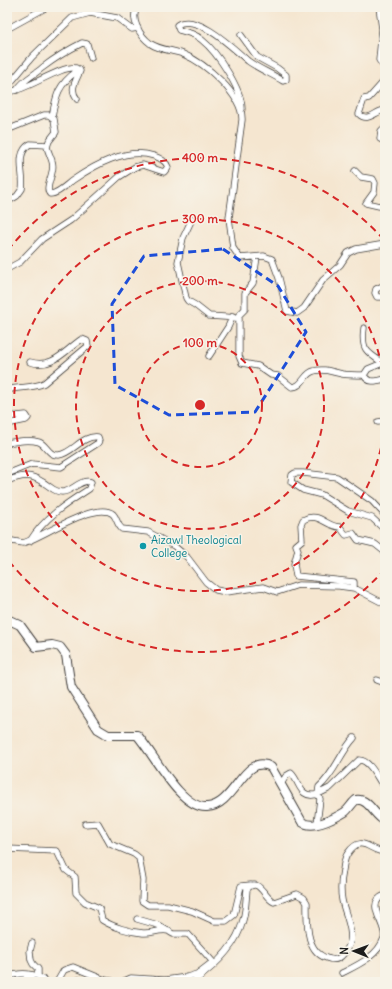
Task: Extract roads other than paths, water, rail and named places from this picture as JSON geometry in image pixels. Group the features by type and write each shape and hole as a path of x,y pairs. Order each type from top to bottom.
{"highway":[{"path":"7,619 20,625 36,647 52,645 60,647 66,655 71,687 98,729 108,735 137,735 156,763 182,794 201,807 208,807 224,801 236,788 246,772 254,765 265,764 271,767 302,822 309,825 317,824 346,811 356,800 360,799 364,800 375,814 385,821"}],"street":[{"path":"7,29 47,7"},
{"path":"137,7 134,17 138,28 150,43 194,58 228,89 238,102 242,113"},
{"path":"379,7 382,29 379,60 385,68"},
{"path":"7,87 32,57 72,18 90,13 117,18 132,29 138,28"},
{"path":"241,35 258,57 282,71 286,76 286,80 283,81 249,61 229,43 210,31 200,26 188,23 177,24 179,30 201,39 219,61 239,94 242,113 234,193 229,218 232,248 238,256 269,257 274,262 286,309 293,314 304,308 323,280 340,265 348,253 356,249 385,244"},
{"path":"17,90 25,79 42,69 49,61 82,43 87,44 91,58"},
{"path":"7,91 17,90 59,72 76,68"},
{"path":"76,68 80,71 73,87 76,99"},
{"path":"47,145 56,132 55,121 52,117 56,93 67,78 76,71 76,68"},
{"path":"385,80 369,98 364,99 359,114 364,118 368,118 385,110"},
{"path":"7,130 44,115 52,117"},
{"path":"385,127 380,136 380,139 385,141"},
{"path":"7,202 17,196 22,189 21,154 24,149 30,144 47,145"},
{"path":"7,269 20,262 42,239 71,220 127,172 143,165 152,167 161,172 165,172 168,167 163,161 145,154 132,154 113,158 55,193 50,194 48,190 53,165 47,145"},
{"path":"355,171 361,177 373,179 375,183 374,192 366,203 380,206 385,205"},
{"path":"192,219 183,238 178,265 186,298 208,316 236,316 240,319 239,356 244,364 258,366 271,375 279,377 291,387 300,385 310,372 313,371 325,370 350,375 364,375"},
{"path":"209,356 236,316 245,309 245,293 253,283 257,257"},
{"path":"385,285 376,289 375,293 376,296 385,298"},
{"path":"364,328 364,349 368,354 384,363"},
{"path":"7,390 15,387 36,386 44,383 88,346 87,341 82,340 64,353 44,364 30,362"},
{"path":"364,375 368,369 384,363"},
{"path":"364,375 366,379 373,382 385,379"},
{"path":"7,417 26,415 28,418 26,420 7,424"},
{"path":"378,422 385,421"},
{"path":"7,443 37,442 42,444 51,454 58,455 91,437 98,437 99,440 61,467 32,464 7,474"},
{"path":"385,515 372,501 337,477 303,473 295,473 292,475 291,482 296,486 322,495 348,511 372,518 385,530"},
{"path":"7,481 22,477 34,476 55,490 62,492 85,481 89,481 91,483 89,489 67,503 52,516 36,532 30,541"},
{"path":"7,540 19,543 30,541 62,524 94,512 106,511 113,514 122,529 148,532 174,546 188,557 206,582 216,590 226,592 263,587 277,592 294,586 316,585 354,588 385,604"},
{"path":"354,588 354,582 296,576 294,564 298,550 296,545 302,540 301,525 303,520 307,517 319,517 333,526 340,527 346,535 353,533 358,540 375,544 385,552"},
{"path":"377,680 385,683"},
{"path":"317,824 320,799 318,794 319,787 328,779 344,748 354,738"},
{"path":"281,784 286,776 291,773 301,790 311,795 318,794 330,788 361,759 368,764 381,782 385,783"},
{"path":"85,824 98,823 110,844 134,854 139,858 143,880 142,901 148,905 162,904 198,913 214,921 226,921 234,915 241,886 255,884 261,887 268,898 274,902 297,894 304,898 307,903 309,939 313,947 323,958 337,959 347,951 351,939 341,892 342,877 347,854 354,846 363,844 368,844 379,852 385,852"},
{"path":"7,849 57,851 66,870 75,877 76,893 85,902 99,908 102,920 125,929 143,933 159,930 168,931"},
{"path":"194,982 219,959 236,939 241,928 247,889 251,885"},
{"path":"342,973 371,957 382,943 384,938 384,929 378,920 377,901 379,898 385,896"},
{"path":"137,919 158,925 175,934 188,934 203,953 213,962"},
{"path":"32,942 30,954 31,962 38,969 36,976"},
{"path":"122,982 131,978 165,980 187,977 197,974 219,959"},
{"path":"56,982 64,970 73,967 105,980 117,982"},
{"path":"7,977 17,974 36,976 46,982"},
{"path":"18,982 36,976"},
{"path":"71,982 79,980 82,982"}],"place":[{"name":"Aizawl Theological College","path":"143,546"}]}
